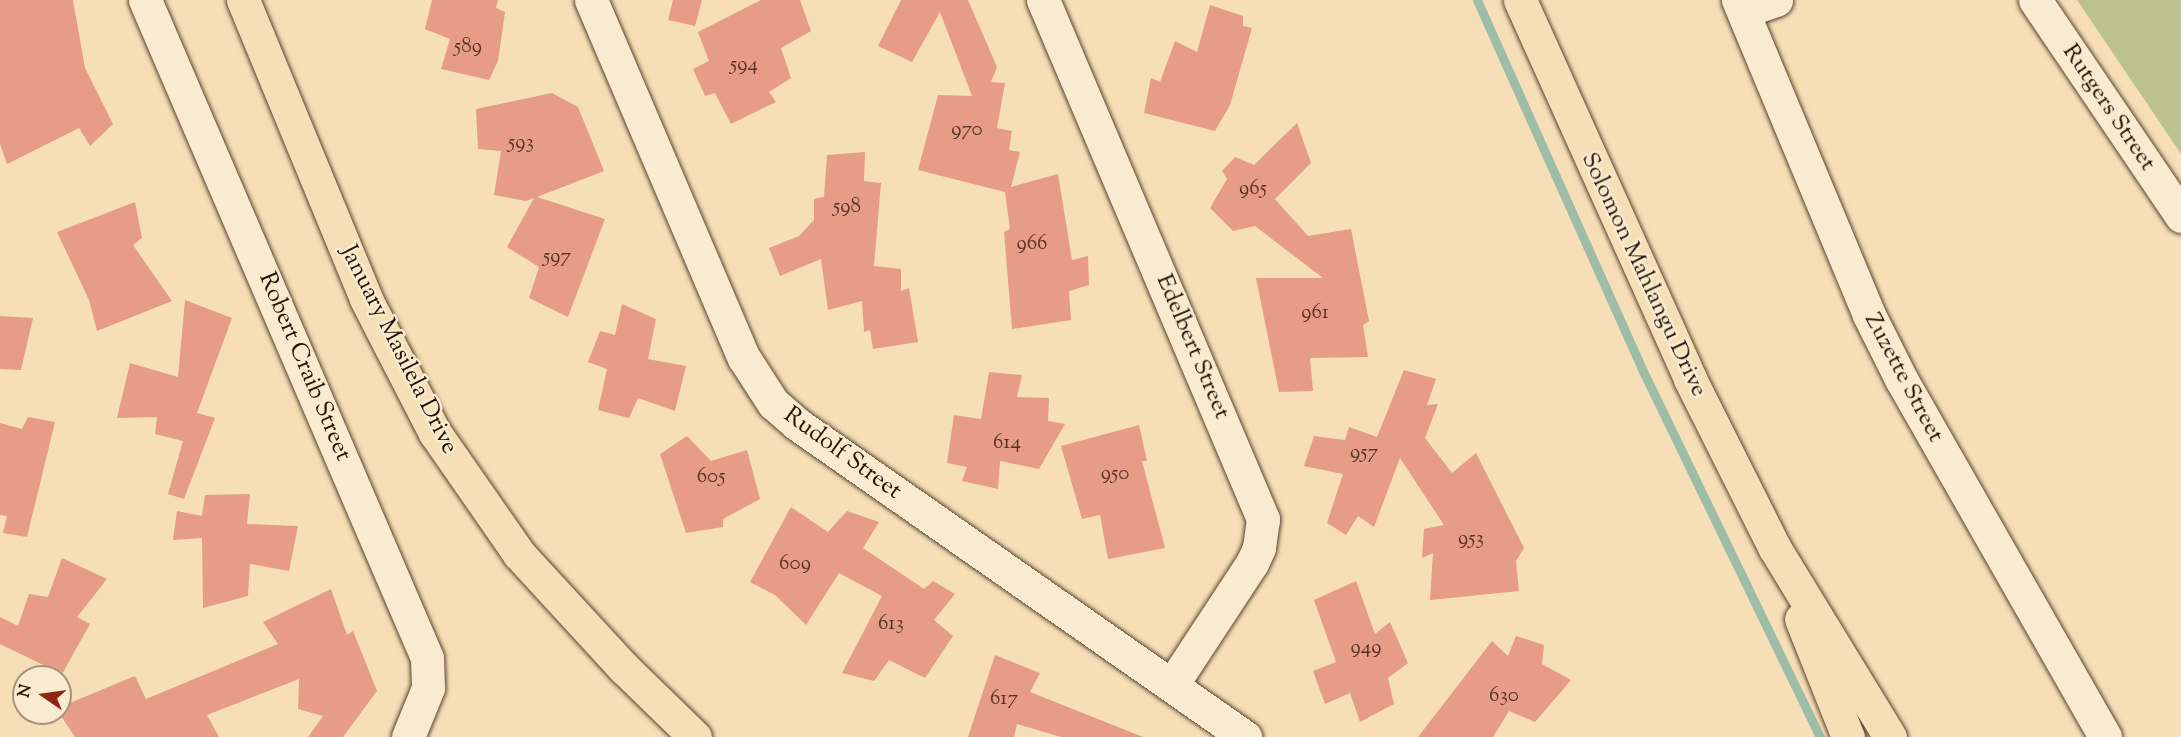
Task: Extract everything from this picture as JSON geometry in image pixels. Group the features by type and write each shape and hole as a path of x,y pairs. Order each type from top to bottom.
{"main road":[{"name":"January Masilela Drive","path":"243,0 366,299 435,433 519,554 688,735"},
{"name":"Solomon Mahlangu Drive","path":"1520,0 1690,378 1773,547 1848,737"},
{"name":"Solomon Mahlangu Drive","path":"1773,547 1890,737"}],"street":[{"name":"Robert Craib Street","path":"145,0 427,658 429,688 408,737"},
{"name":"Rudolf Street","path":"591,0 744,358 773,403 797,424 1245,737"},
{"name":"Edelbert Street","path":"1043,0 1263,519 1259,548 1252,563 1172,685"},
{"path":"1741,5 1776,0"},
{"name":"Rutgers Street","path":"2035,0 2181,216"},
{"name":"Zuzette Street","path":"1741,5 1890,357 2105,737"}],"green space":[{"path":"2077,0 2181,0 2181,154"}],"building":[{"path":"0,0 73,0 85,68 113,124 90,146 79,128 7,164 0,144"},
{"path":"432,0 498,0 496,8 505,12 498,61 489,80 441,69 450,39 425,29"},
{"path":"673,0 702,0 695,26 668,20"},
{"path":"761,0 800,0 811,31 781,48 791,78 769,92 776,102 731,124 715,93 705,96 693,69 709,61 698,32"},
{"path":"901,0 968,0 997,67 991,82 1005,83 997,128 1012,131 1009,150 1020,152 1011,187 1058,174 1072,260 1088,256 1089,285 1069,291 1071,320 1012,329 1004,232 1010,229 1005,192 918,170 938,95 972,96 940,12 912,62 878,46"},
{"path":"1210,5 1243,16 1243,26 1252,28 1230,105 1215,131 1144,113 1151,78 1160,82 1175,41 1197,52"},
{"path":"552,93 578,107 604,171 537,197 605,219 568,317 529,298 539,267 507,247 534,198 526,201 494,195 501,151 478,149 476,109"},
{"path":"1297,123 1311,163 1275,199 1308,236 1351,229 1369,321 1363,325 1368,357 1310,358 1313,391 1279,392 1256,278 1323,278 1255,226 1233,231 1210,208 1227,179 1222,171 1235,157 1254,165"},
{"path":"865,152 864,181 881,183 874,266 901,269 901,291 909,288 918,342 873,349 870,330 864,332 862,301 828,310 821,259 780,276 769,248 799,236 814,220 814,199 824,197 827,155"},
{"path":"135,202 142,238 133,245 172,301 97,331 89,300 57,232"},
{"path":"185,300 232,318 197,413 215,418 184,499 168,494 183,441 155,434 157,417 117,418 130,363 178,377"},
{"path":"622,304 656,319 648,359 686,366 675,411 638,398 629,418 598,410 607,369 588,362 600,331 615,335"},
{"path":"0,316 33,318 21,370 0,369"},
{"path":"1404,370 1436,379 1427,405 1438,404 1425,438 1452,473 1476,453 1524,548 1516,561 1519,591 1430,600 1433,553 1422,558 1424,529 1444,525 1400,458 1374,527 1358,516 1346,535 1327,523 1343,474 1304,466 1314,436 1345,440 1349,427 1377,437"},
{"path":"989,372 1022,375 1017,397 1049,398 1048,421 1065,424 1039,469 1000,461 998,489 962,481 967,467 947,463 954,415 981,419"},
{"path":"28,417 55,422 27,537 3,533 7,516 0,515 0,423 22,429"},
{"path":"1139,425 1147,461 1142,461 1165,548 1108,559 1100,515 1082,519 1061,446"},
{"path":"687,436 711,461 747,450 760,499 723,519 723,527 686,533 660,454"},
{"path":"250,494 247,524 298,526 289,571 250,564 248,596 203,608 202,538 173,540 177,511 202,516 205,495"},
{"path":"791,507 828,532 847,511 879,522 863,548 924,589 933,581 955,594 934,620 953,636 925,678 889,660 874,681 842,673 882,596 839,573 806,625 775,595 750,582"},
{"path":"62,558 107,579 77,617 90,624 67,665 43,665 0,644 0,617 18,626 29,594 48,597"},
{"path":"1356,581 1375,634 1390,622 1408,663 1388,678 1394,704 1360,722 1350,693 1325,704 1313,671 1336,662 1314,600"},
{"path":"331,589 347,635 353,631 377,691 343,737 308,737 323,716 298,709 299,679 207,715 219,737 75,737 67,725 72,725 72,702 135,676 146,699 278,644 263,622"},
{"path":"1516,636 1544,645 1542,664 1571,680 1535,722 1509,711 1493,737 1418,737 1492,641 1508,656"},
{"path":"995,655 1040,673 1030,692 1143,737 1061,737 1017,724 1014,737 968,737"}],"waterway":[{"path":"1477,0 1643,371 1820,737"}]}
